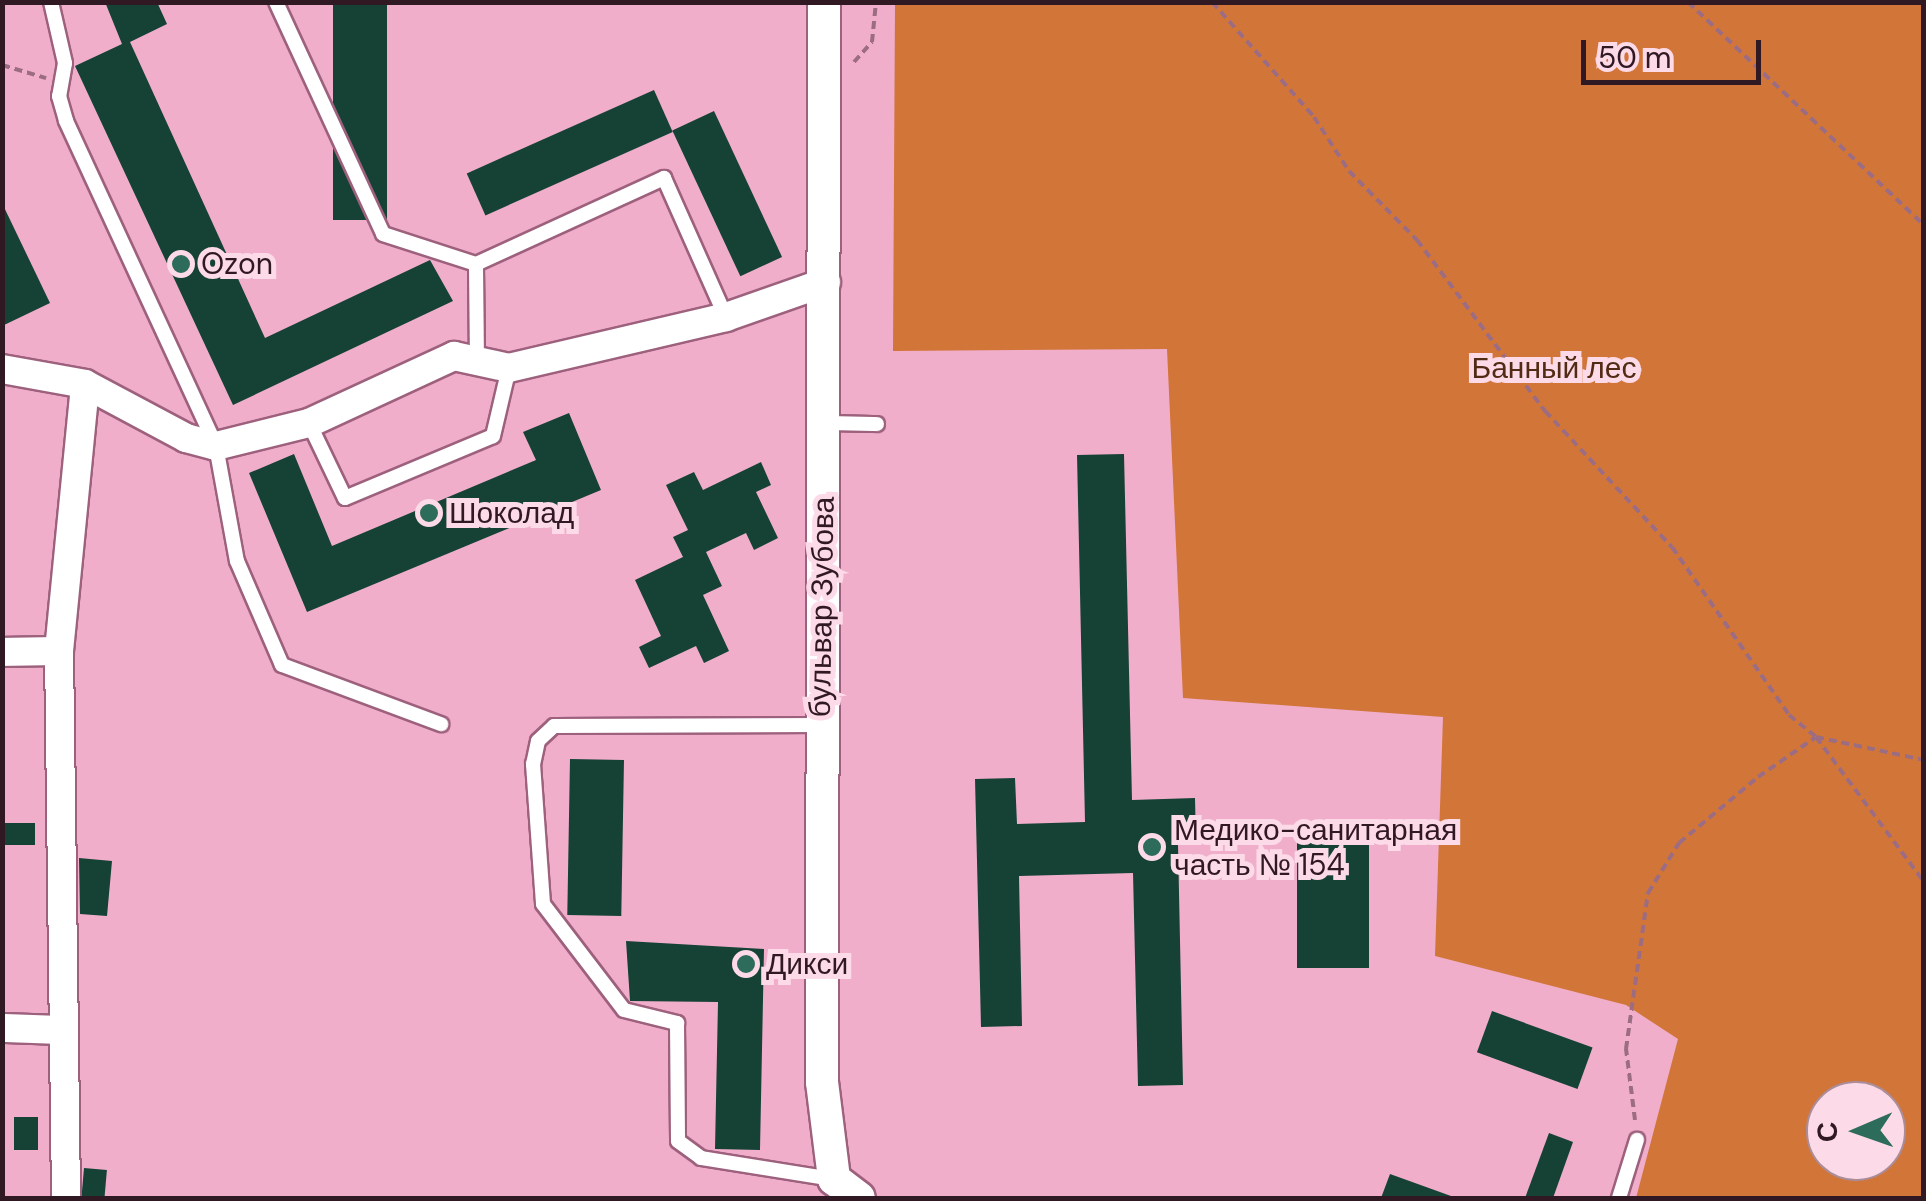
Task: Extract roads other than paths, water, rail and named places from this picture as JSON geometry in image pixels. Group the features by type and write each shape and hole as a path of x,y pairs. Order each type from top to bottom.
{"street":[{"name":"бульвар Зубова","path":"824,2 822,1082 847,1189"},
{"path":"2,369 84,384 186,438 216,446 308,423 454,356 509,368 726,317 826,282"},
{"path":"66,1198 60,1030 59,651 84,384"},
{"path":"2,652 59,651"},
{"path":"2,1028 60,1030"}],"lane":[{"path":"51,2 65,63 61,82 66,120 216,446 236,561 282,665 441,724"},
{"path":"276,2 383,234 476,264 664,178 726,317"},
{"path":"476,264 477,362"},
{"path":"308,423 345,498 493,436 509,368"},
{"path":"824,423 876,424"},
{"path":"821,725 554,726 538,741 534,764 543,904 624,1010 676,1024 678,1141 701,1158 847,1189"},
{"path":"1619,1198 1637,1140"}],"place":[{"name":"Ozon","path":"181,264"},
{"name":"Шоколад","path":"429,513"},
{"name":"Медико-санитарная часть № 154","path":"1152,847"},
{"name":"Дикси","path":"746,964"}],"park label":[{"name":"Банный лес","path":"1554,368"}]}
